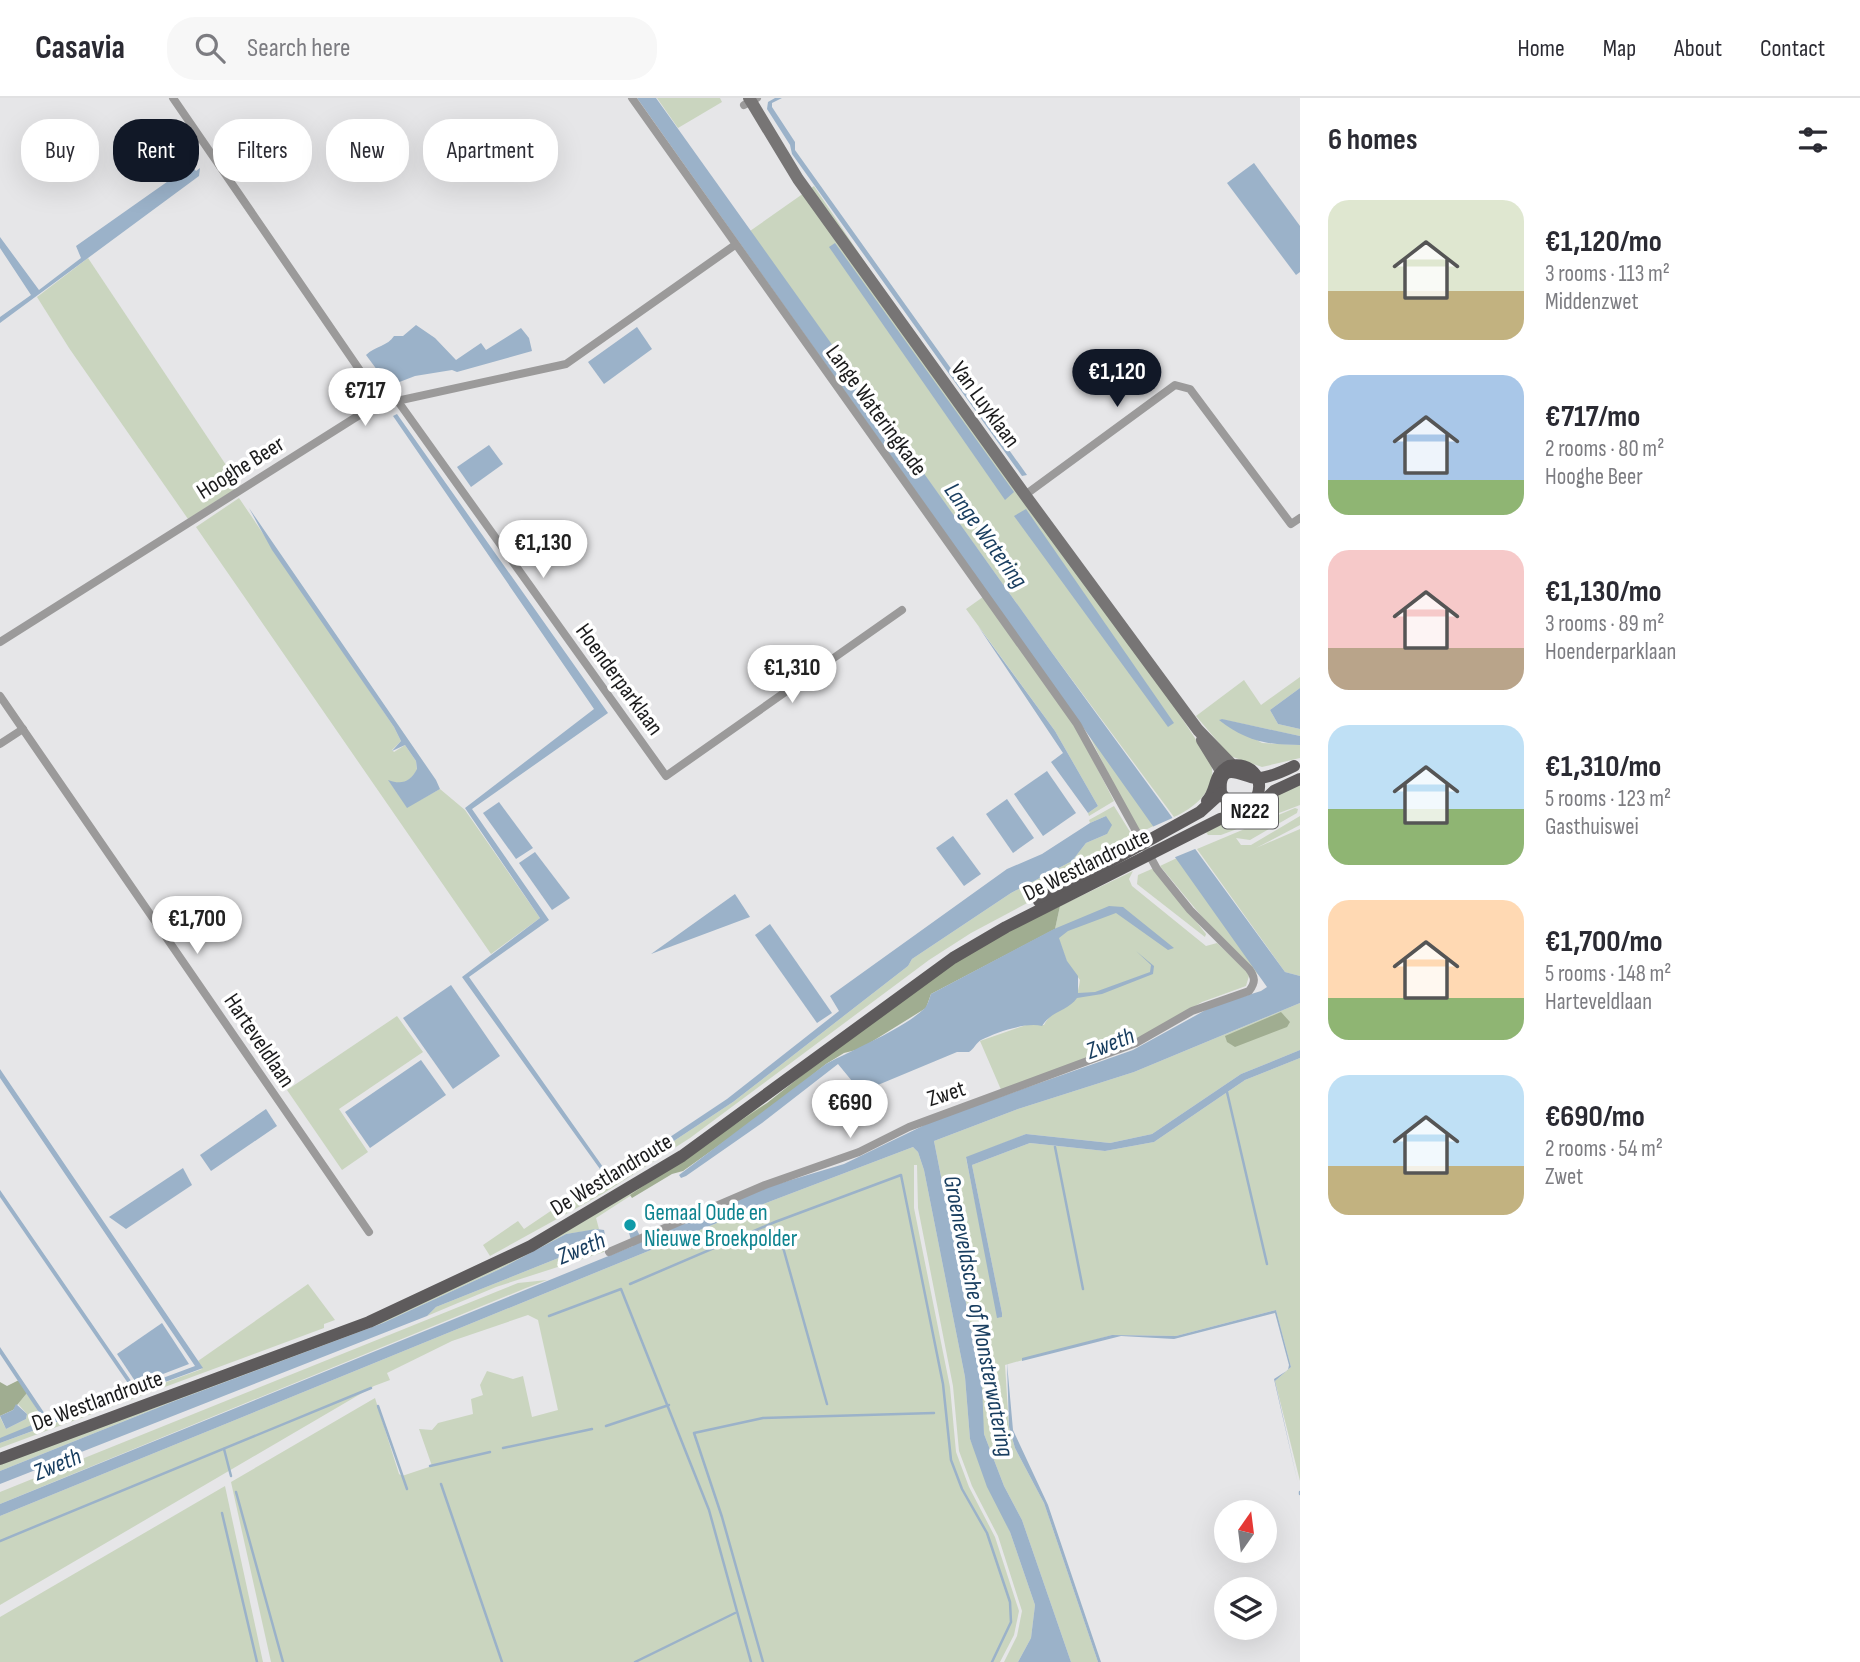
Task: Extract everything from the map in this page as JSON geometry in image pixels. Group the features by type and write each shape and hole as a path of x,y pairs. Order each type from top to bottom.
{"main road":[{"name":"N222","path":"1298,771 1259,772 1257,779 1255,799 1247,805 1230,804 1217,792 1216,779 1225,771 1238,771 1257,779 1270,783 1298,771"},
{"name":"De Westlandroute","path":"0,1459 358,1327 452,1286 531,1246 691,1149 953,958 1018,920 1227,816 1254,810 1298,771"},
{"name":"De Westlandroute","path":"0,1451 366,1316 528,1240 677,1151 929,965 1185,819 1217,792"},
{"name":"De Westlandroute","path":"1195,833 1230,804"}],"street":[{"path":"173,98 383,404"},
{"name":"Lange Wateringkade","path":"632,98 1077,724 1118,803 1157,869 1190,910 1254,976 1254,985"},
{"name":"Van Luyklaan","path":"750,101 799,178 1225,771"},
{"name":"Hooghe Beer","path":"0,642 361,414 397,400 566,364 735,245"},
{"path":"1025,495 1175,385 1190,389 1291,524 1300,517"},
{"name":"Hoenderparklaan","path":"397,400 666,776 902,610"},
{"name":"Harteveldlaan","path":"0,696 369,1232"},
{"path":"0,744 23,729"},
{"name":"Zwet","path":"609,1252 765,1185 859,1152 918,1124 1136,1043 1192,1011 1249,990 1254,985"}],"green space":[{"path":"657,98 720,98 722,102 678,128"},
{"path":"814,186 1016,489 1164,691 1210,761 1212,779 1209,788 1197,802 1182,813 1174,817 1050,650 750,231"},
{"path":"88,258 240,486 188,519 69,348 37,297"},
{"path":"239,498 394,727 401,741 392,750 394,752 405,745 416,761 417,770 409,780 402,783 389,781 407,807 440,789 465,810 540,918 491,954 196,527"},
{"path":"983,597 1076,727 1114,801 1089,816 1088,813 1098,806 1055,731 966,609"},
{"path":"1300,677 1300,688 1270,710 1278,724 1300,729 1300,736 1220,719 1262,743 1300,745 1300,758 1262,767 1230,756 1196,716 1244,680 1261,705"},
{"path":"1086,729 1154,826 1138,833"},
{"path":"1300,784 1300,805 1221,835 1208,835 1206,832"},
{"path":"1114,806 1132,835 1116,842 1119,848 1074,878 971,933 929,960 690,1138 604,1193 490,1256 483,1245 518,1221 524,1229 604,1175 610,1183 733,1102 908,966 912,959 1011,893 1072,861 1086,843 1107,834 1106,816 1090,823 1089,820"},
{"path":"1298,809 1297,813 1250,840 1236,838 1241,845 1251,845 1300,816 1300,825 1256,848 1300,829 1300,976 1285,972 1197,849"},
{"path":"1177,858 1266,982 1218,936 1160,866"},
{"path":"1154,868 1206,934 1205,937 1137,884 1138,875"},
{"path":"1133,871 1129,879 1132,886 1206,946 1217,943 1245,969 1249,976 1246,986 1202,1002 1139,1039 1002,1092 980,1041 1026,1025 1044,1025 1054,1013 1070,1003 1078,991 1080,980 1067,962 1055,929 1060,906"},
{"path":"1060,906 1055,929 931,994 926,1008 860,1049 844,1053 826,1064 770,1109 683,1171 672,1174 632,1198 630,1195 767,1103 887,1008 941,971 1014,928"},
{"path":"1300,1003 1300,1050 1241,1074 1152,1134 1110,1143 1026,1134 966,1158 999,1318 1002,1313 972,1165 1030,1143 1105,1151 1154,1142 1245,1080 1300,1058 1300,1481 1275,1381 1291,1367 1276,1310 1176,1336 1112,1335 1005,1365 1009,1427 1015,1448 1044,1503 1098,1662 1071,1662 1022,1520 1004,1486 984,1434 976,1352 934,1141 1018,1109 1134,1072"},
{"path":"1281,1012 1290,1022 1287,1027 1235,1047 1227,1042 1225,1036"},
{"path":"397,1016 423,1052 339,1109 368,1152 342,1170 287,1090"},
{"path":"767,1103 700,1151 596,1218 599,1229 566,1234 500,1269 383,1323 172,1402 0,1471 0,1462 439,1295"},
{"path":"913,1147 918,1152 924,1170 965,1377 970,1439 1010,1532 1035,1605 1031,1638 1018,1662 1004,1662 1017,1636 1022,1611 998,1536 972,1486 959,1451 953,1386 918,1208 917,1165 914,1165 914,1208 950,1387 956,1452 969,1487 995,1537 1019,1611 1014,1635 1000,1662 271,1662 231,1482 375,1398 399,1474 402,1476 432,1466 419,1429 432,1430 438,1423 473,1414 471,1399 483,1395 480,1385 487,1371 513,1379 523,1376 532,1417 558,1410 538,1320 528,1315 452,1341 387,1373 390,1380 374,1386 0,1605 0,1516 761,1205"},
{"path":"603,1236 607,1245 604,1252 496,1287 427,1316 436,1307 586,1247"},
{"path":"547,1280 0,1504 0,1492 518,1283"},
{"path":"308,1284 335,1320 324,1324 324,1328 0,1448 0,1443 202,1369 198,1361"},
{"path":"19,1380 27,1393 13,1410 0,1416 0,1382 7,1386"},
{"path":"27,1393 44,1421 0,1439 0,1417 6,1429 26,1419 27,1414 18,1404"},
{"path":"225,1486 263,1662 0,1662 0,1617"}],"water":[{"path":"637,98 656,98 1050,650 1285,972 1300,976 1300,1003 1134,1072 1018,1109 934,1141 982,1384 984,1434 1004,1486 1022,1520 1071,1662 1018,1662 1031,1638 1035,1605 1010,1532 987,1487 970,1439 965,1377 924,1170 918,1152 913,1147 761,1205 0,1516 0,1504 633,1246 629,1233 637,1230 642,1240 771,1186 844,1164 935,1120 1133,1050 1213,1006 1267,987"},
{"path":"782,98 772,103 772,107 795,142 795,150 1027,475 1022,476 792,154 790,145 767,109 768,102"},
{"path":"1254,163 1300,226 1300,272 1296,275 1227,183"},
{"path":"167,182 191,182 0,323 0,317 31,295 0,248 0,237 39,290 81,258 76,246"},
{"path":"835,243 1014,492 1005,500 829,247"},
{"path":"416,325 435,338 456,360 481,343 486,350 521,328 529,338 532,351 457,372 452,370 415,376 389,386 366,355 394,336 403,336"},
{"path":"637,327 652,349 604,384 588,362"},
{"path":"397,414 608,713 472,809 549,920 469,977 610,1177 727,1099 839,1011 830,996 1007,869 1042,854 1090,823 1106,816 1112,825 1107,834 1086,843 1072,861 1011,893 912,959 908,966 733,1102 610,1183 462,977 540,918 465,808 594,709 393,416"},
{"path":"489,445 503,464 471,487 457,467"},
{"path":"249,508 440,789 407,808 388,780 408,780 417,769 416,761 405,745 392,751 401,741 394,727 272,550"},
{"path":"1026,509 1174,723 1168,727 1014,516"},
{"path":"978,626 1055,731 1098,806 1088,813 1051,762 1063,753"},
{"path":"1300,688 1300,729 1278,724 1270,710"},
{"path":"1219,720 1300,736 1300,745 1278,744 1248,737"},
{"path":"1047,771 1076,813 1043,836 1014,794"},
{"path":"1007,799 1034,838 1013,853 986,814"},
{"path":"499,802 533,848 516,859 483,813"},
{"path":"953,836 981,874 964,886 936,848"},
{"path":"535,852 570,898 552,910 519,863"},
{"path":"735,894 750,917 651,954"},
{"path":"1109,906 1123,907 1174,948 1168,950 1116,913 1068,931 1059,938 1067,961 1078,976 1078,993 1095,992 1150,972 1151,965 1136,951 1154,966 1153,974 1102,994 1077,998 1042,1026 1020,1027 995,1034 981,1040 969,1052 957,1052 861,1092 838,1064 762,1123 686,1176 681,1178 679,1175 826,1064 914,1017 925,1007 931,994 1054,929"},
{"path":"770,924 832,1013 817,1023 755,935"},
{"path":"451,985 500,1056 453,1089 403,1018"},
{"path":"1300,1050 1300,1058 1245,1080 1154,1142 1105,1151 1030,1143 972,1165 1002,1313 1002,1317 997,1318 966,1157 1026,1134 1110,1143 1152,1134 1241,1074"},
{"path":"421,1060 446,1095 370,1148 345,1112"},
{"path":"0,1069 203,1368 0,1443 0,1438 44,1420 0,1354 0,1347 49,1420 132,1389 0,1197 0,1190 136,1388 195,1366 0,1078"},
{"path":"266,1109 277,1126 211,1171 200,1155"},
{"path":"183,1168 192,1185 126,1229 109,1217"},
{"name":"Zweth","path":"604,1230 605,1235 586,1247 436,1307 427,1316 0,1484 0,1471 172,1402 383,1323 500,1269 566,1234"},
{"path":"1276,1310 1291,1367 1288,1370 1275,1313 1174,1339 1121,1336 1022,1361 1022,1358 1112,1335 1176,1336"},
{"path":"162,1323 189,1364 137,1384 117,1354"},
{"path":"1007,1363 1013,1430 1048,1505 1101,1662 1098,1662 1044,1503 1015,1448 1009,1427"},
{"path":"1286,1371 1275,1381 1298,1484 1274,1379"},
{"path":"16,1404 27,1414 26,1419 6,1429 0,1416 13,1410"}],"pier":[{"path":"1177,816 1200,847 1173,858 1150,828"}],"waterway":[{"path":"1227,1092 1267,1264"},
{"path":"1055,1147 1083,1289"},
{"path":"630,1284 775,1222 901,1175 943,1384 951,1460 962,1489 987,1533 1010,1602 1011,1622 992,1662"},
{"path":"779,1233 827,1404"},
{"path":"549,1316 621,1289 709,1510 751,1662"},
{"path":"0,1541 371,1388"},
{"path":"606,1426 669,1405"},
{"path":"378,1406 407,1489"},
{"path":"763,1662 722,1517 694,1433 763,1418 934,1413"},
{"path":"503,1448 592,1429"},
{"path":"224,1449 231,1476"},
{"path":"430,1466 490,1452"},
{"path":"441,1484 502,1662"},
{"path":"236,1492 283,1662"},
{"path":"222,1513 257,1662"},
{"path":"635,1662 735,1613"}],"place":[{"name":"Gemaal Oude en Nieuwe Broekpolder","path":"630,1225"}],"water label":[{"name":"Lange Watering","path":"986,535"},
{"name":"Groeneveldsche of Monsterwatering","path":"979,1316"}]}
